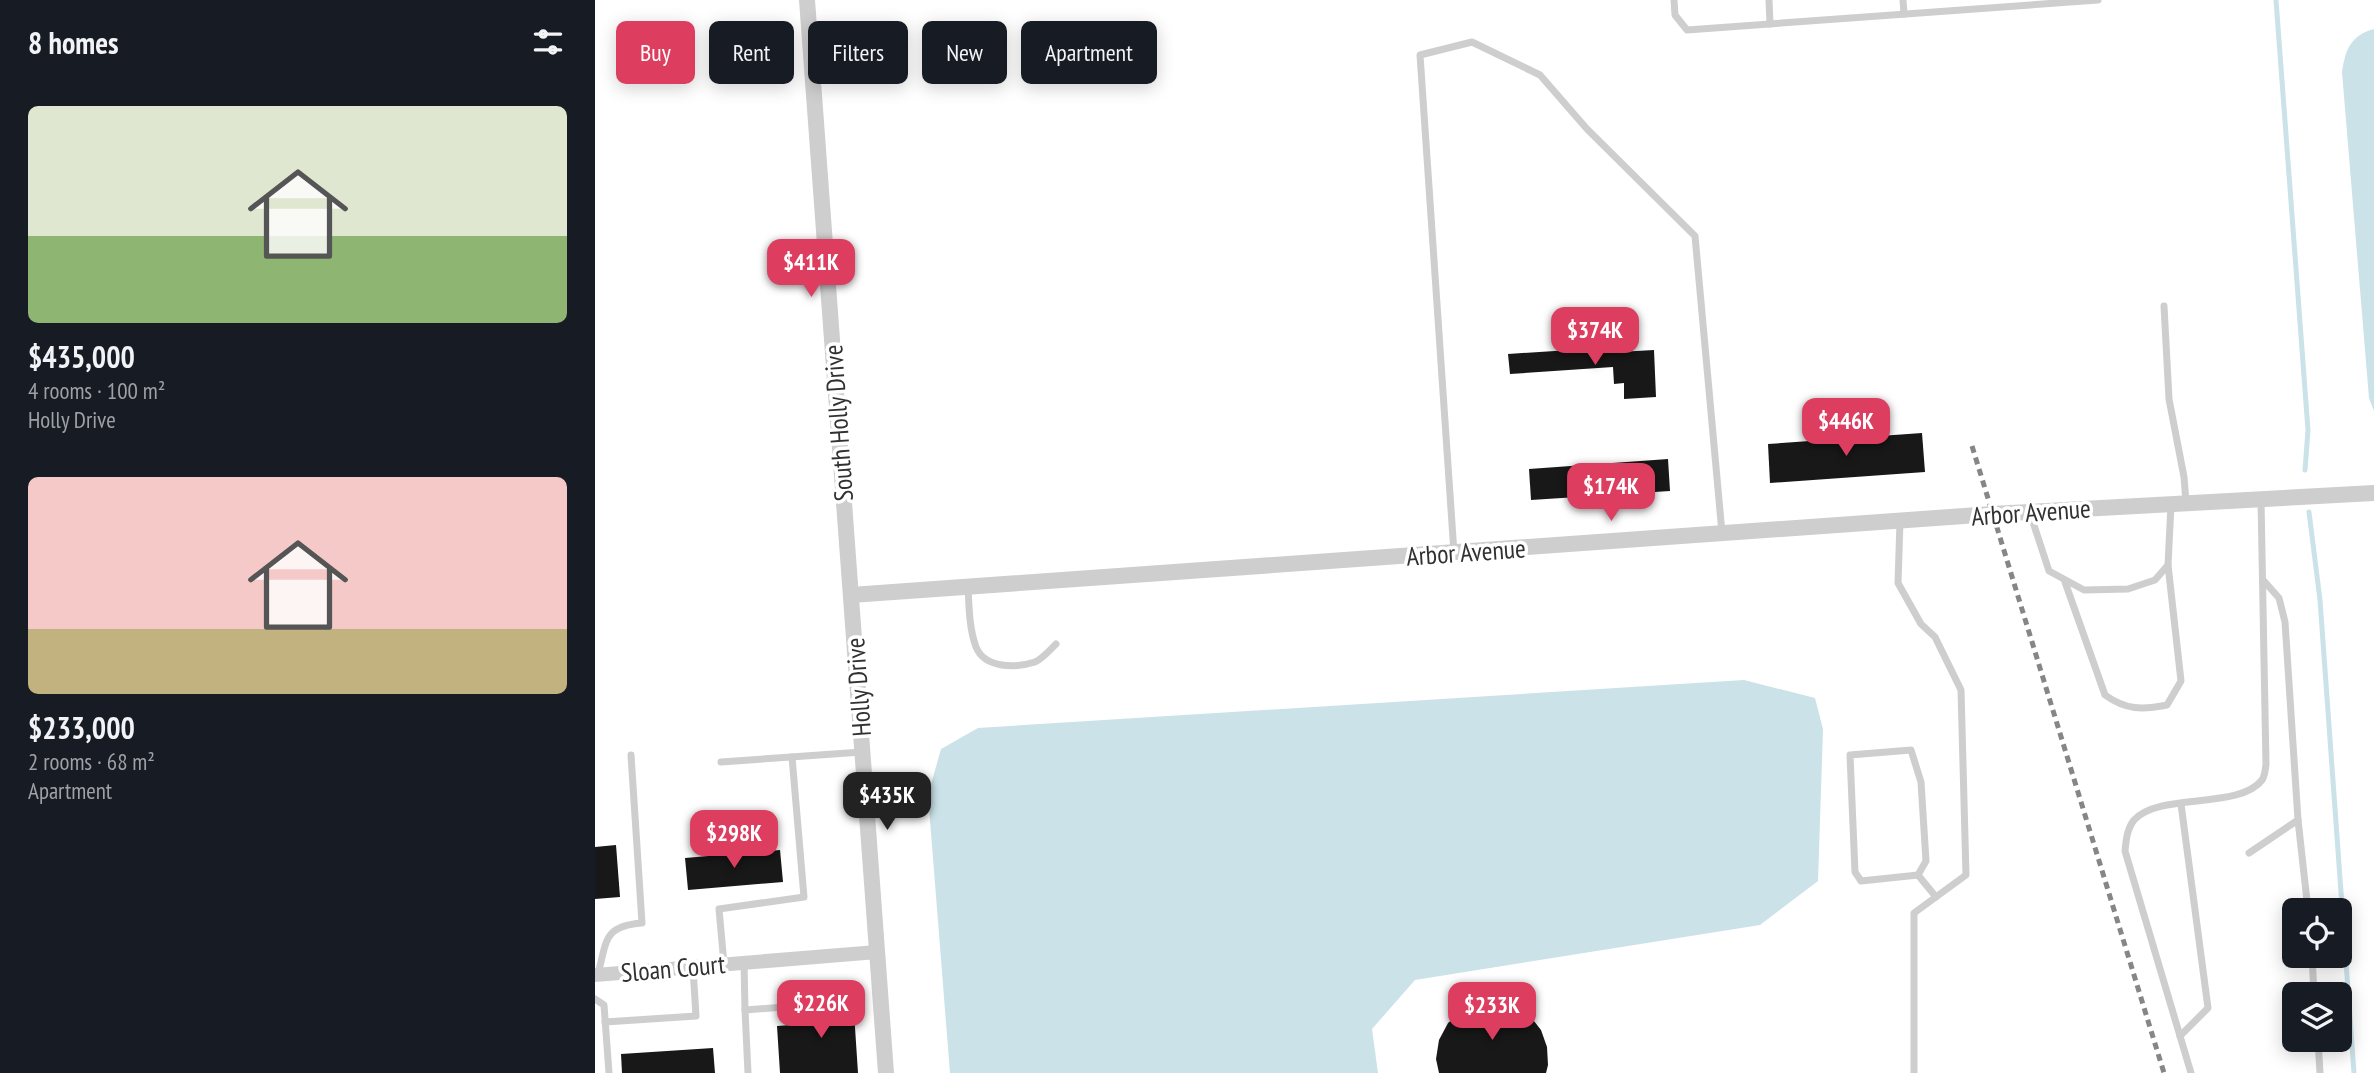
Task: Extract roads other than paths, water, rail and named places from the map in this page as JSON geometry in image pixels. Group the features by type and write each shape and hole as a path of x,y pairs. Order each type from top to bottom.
{"street":[{"name":"South Holly Drive","path":"807,0 851,595"},
{"name":"Arbor Avenue","path":"851,595 2030,512 2374,493"},
{"name":"Holly Drive","path":"851,595 886,1073"},
{"name":"Sloan Court","path":"596,975 877,952"}],"lane":[{"path":"1674,0 1675,16 1687,30 2098,0"},
{"path":"1769,0 1770,24"},
{"path":"1903,0 1904,14"},
{"path":"1454,553 1420,55 1472,42 1540,75 1587,129 1695,236 1722,534"},
{"path":"2065,582 2105,695 2118,704 2140,710 2167,705 2181,681 2168,565 2184,477 2169,399 2164,306"},
{"path":"2191,1073 2125,851 2126,835 2134,821 2149,810 2247,792 2263,779 2266,765 2261,498"},
{"path":"2030,512 2049,571 2084,590 2128,589 2155,580 2168,565"},
{"path":"1900,521 1898,583 1921,624 1935,638 1961,690 1966,875 1914,913 1914,1073"},
{"path":"2263,580 2279,598 2285,622 2298,820 2307,898"},
{"path":"968,586 977,650 994,664 1014,666 1037,661 1056,645"},
{"path":"1911,750 1921,782 1926,861 1919,875 1861,881 1856,872 1850,755 1911,750"},
{"path":"721,762 862,752"},
{"path":"596,975 609,935 622,924 642,923 631,755"},
{"path":"724,964 719,909 804,898 792,757"},
{"path":"2180,1036 2208,1008 2181,804"},
{"path":"2249,853 2298,820"},
{"path":"1919,875 1936,897"},
{"path":"744,961 744,1029 748,1073"},
{"path":"605,1022 696,1016 693,967"},
{"path":"595,999 604,1005 609,1073"},
{"path":"745,1010 797,1006"},
{"path":"2319,1052 2320,1073"}],"water":[{"path":"2374,29 2374,411 2369,398 2342,72 2351,44 2360,35"},
{"path":"1744,680 1815,698 1823,729 1818,881 1760,925 1415,980 1372,1029 1378,1073 950,1073 928,795 941,749 978,728"}],"waterway":[{"path":"2276,0 2308,430 2305,470"},
{"path":"2309,512 2320,600 2354,1073"}],"railway":[{"path":"1972,446 2164,1073"}]}
